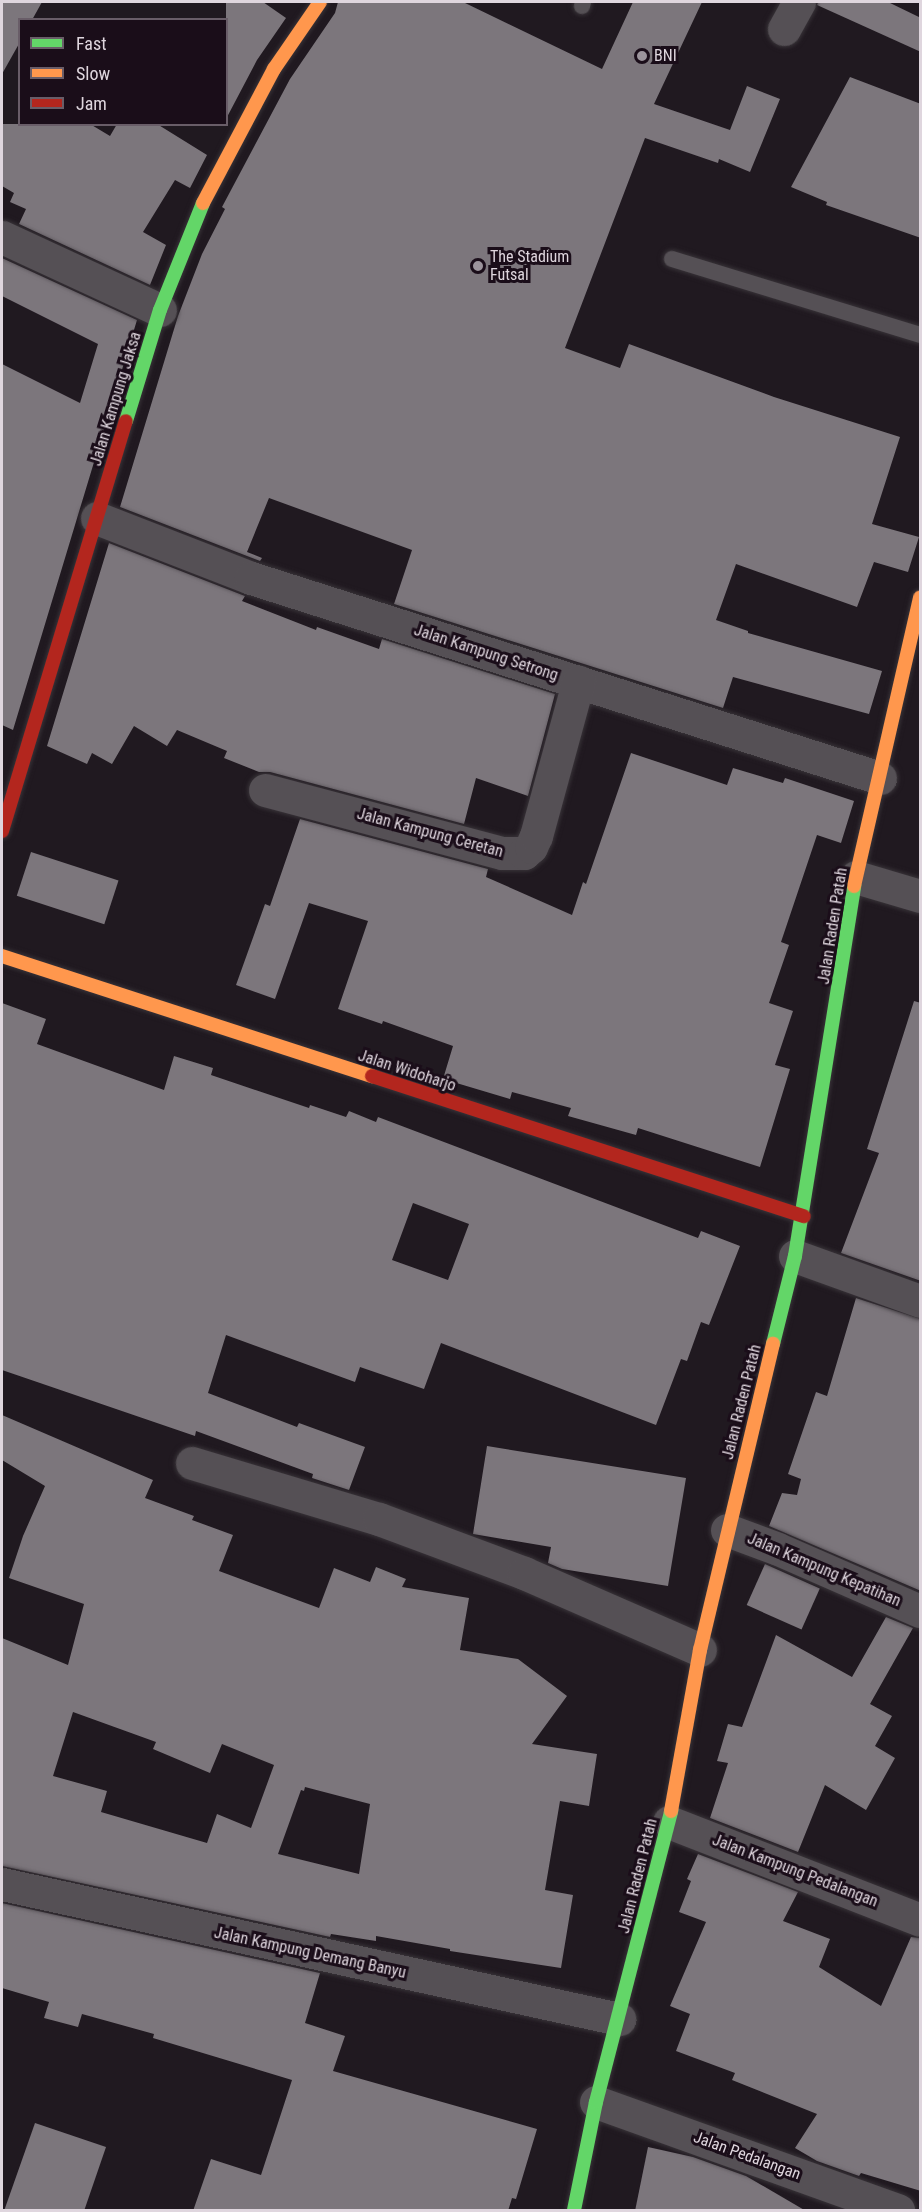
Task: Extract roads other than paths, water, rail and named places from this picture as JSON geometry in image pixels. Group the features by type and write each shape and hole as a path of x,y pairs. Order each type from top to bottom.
{"main road":[{"name":"Jalan Kampung Jaksa","path":"2,831 160,310 210,190 274,69 320,2"},
{"name":"Jalan Raden Patah","path":"574,2211 596,2102 669,1822 700,1650 726,1530 804,1216 856,877 921,597"},
{"name":"Jalan Widoharjo","path":"2,956 804,1216"}],"street":[{"path":"2,237 160,310"},
{"name":"Jalan Kampung Setrong","path":"96,518 251,578 880,778"},
{"name":"Jalan Kampung Ceretan","path":"265,790 502,853 524,853 531,847 536,836 578,682"},
{"path":"856,877 921,896"},
{"path":"795,1256 921,1301"},
{"path":"192,1462 379,1520 524,1573 700,1650"},
{"name":"Jalan Kampung Kepatihan","path":"726,1530 788,1553 921,1611"},
{"name":"Jalan Kampung Pedalangan","path":"669,1822 921,1920"},
{"name":"Jalan Kampung Demang Banyu","path":"2,1884 619,2019"},
{"name":"Jalan Pedalangan","path":"596,2102 898,2211"}],"lane":[{"path":"672,259 921,335"}],"place":[{"name":"BNI","path":"642,56"},
{"name":"The Stadium Futsal","path":"478,266"}]}
